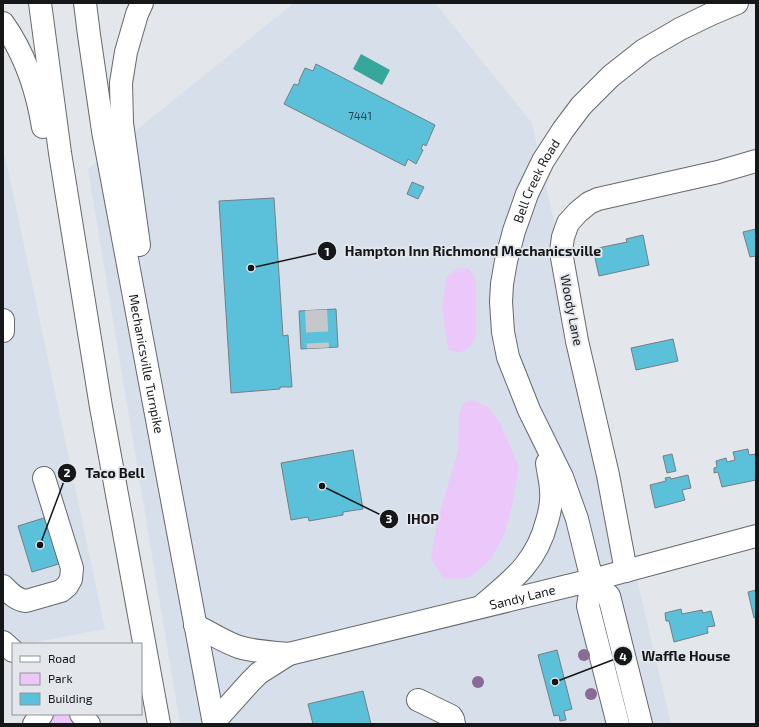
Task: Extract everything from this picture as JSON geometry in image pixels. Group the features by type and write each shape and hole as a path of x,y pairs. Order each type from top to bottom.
{"main road":[{"path":"40,3 60,153 101,407 159,724"},
{"name":"Mechanicsville Turnpike","path":"85,3 103,131 214,723"},
{"path":"142,3 137,14 126,52 121,83 122,123 175,516"},
{"name":"Bell Creek Road","path":"618,724 588,606 592,580 577,519 562,477 529,410 508,357 503,332 501,302 502,284 514,231 527,194 543,161 581,106 611,76 644,50 680,29 737,3"},
{"path":"3,23 11,34 26,64 35,90 52,180 101,407"},
{"name":"Woody Lane","path":"626,571 608,475 577,340 561,252 562,237 568,223 578,212 589,203 598,199 718,172 756,161"},
{"path":"3,320 3,331"},
{"path":"480,608 524,568 538,547 545,530 550,511 552,491 542,437"},
{"path":"3,586 16,598 26,601 62,591 71,579 72,568 44,478"},
{"name":"Sandy Lane","path":"214,723 259,673 289,654 592,580 756,536"},
{"path":"592,580 609,596 641,724"},
{"name":"Sandy Lane","path":"195,625 238,647 289,654"},
{"path":"3,642 12,650"},
{"path":"418,700 451,716 454,724"},
{"path":"34,724 41,715"},
{"path":"82,715 89,724"}],"shaded area":[{"path":"294,3 435,3 532,123 566,277 671,724 180,724 88,169"},
{"path":"361,54 390,70 382,85 353,69"},
{"path":"3,151 105,629 31,643 12,643 12,644 3,648"}],"green space":[{"path":"468,268 476,278 476,336 470,347 459,353 448,349 442,306 447,277 457,269"},
{"path":"471,400 487,406 500,423 519,467 505,533 491,559 469,578 444,579 431,559 437,522 458,451 459,416 462,405"},
{"path":"53,715 72,715 78,724 44,724"}],"building":[{"path":"316,64 435,125 426,146 423,144 421,149 423,150 416,164 408,159 405,166 284,104 294,84 298,85 305,68 313,71"},
{"path":"412,182 424,187 418,199 407,194"},
{"path":"274,198 283,336 288,335 292,387 231,393 219,201"},
{"path":"756,229 756,256 750,257 743,232"},
{"path":"643,235 649,265 599,276 593,249 627,242 626,239"},
{"path":"336,309 338,347 301,349 299,311"},
{"path":"673,339 678,361 636,370 631,348"},
{"path":"748,449 749,455 756,454 756,480 722,487 718,472 714,473 714,468 717,467 716,461 726,458 727,462 735,460 733,452"},
{"path":"353,450 363,509 343,512 343,515 309,521 308,517 291,520 281,463"},
{"path":"672,454 676,471 667,473 663,456"},
{"path":"688,475 691,488 682,490 685,500 655,508 650,485 666,481 665,478 670,477 671,479"},
{"path":"47,517 62,563 32,572 18,526"},
{"path":"756,590 756,617 754,618 748,592"},
{"path":"681,609 682,614 702,610 703,613 711,611 715,626 707,627 708,633 674,642 669,621 666,621 665,613"},
{"path":"557,650 572,709 564,711 566,720 560,721 559,715 554,716 538,655"},
{"path":"363,691 371,724 313,724 308,704"}],"tunnel":[{"path":"316,310 318,348"}],"place":[{"name":"Hampton Inn Richmond Mechanicsville","path":"251,268"},
{"name":"IHOP","path":"322,486"},
{"name":"Taco Bell","path":"40,545"},
{"name":"Waffle House","path":"555,682"}]}
